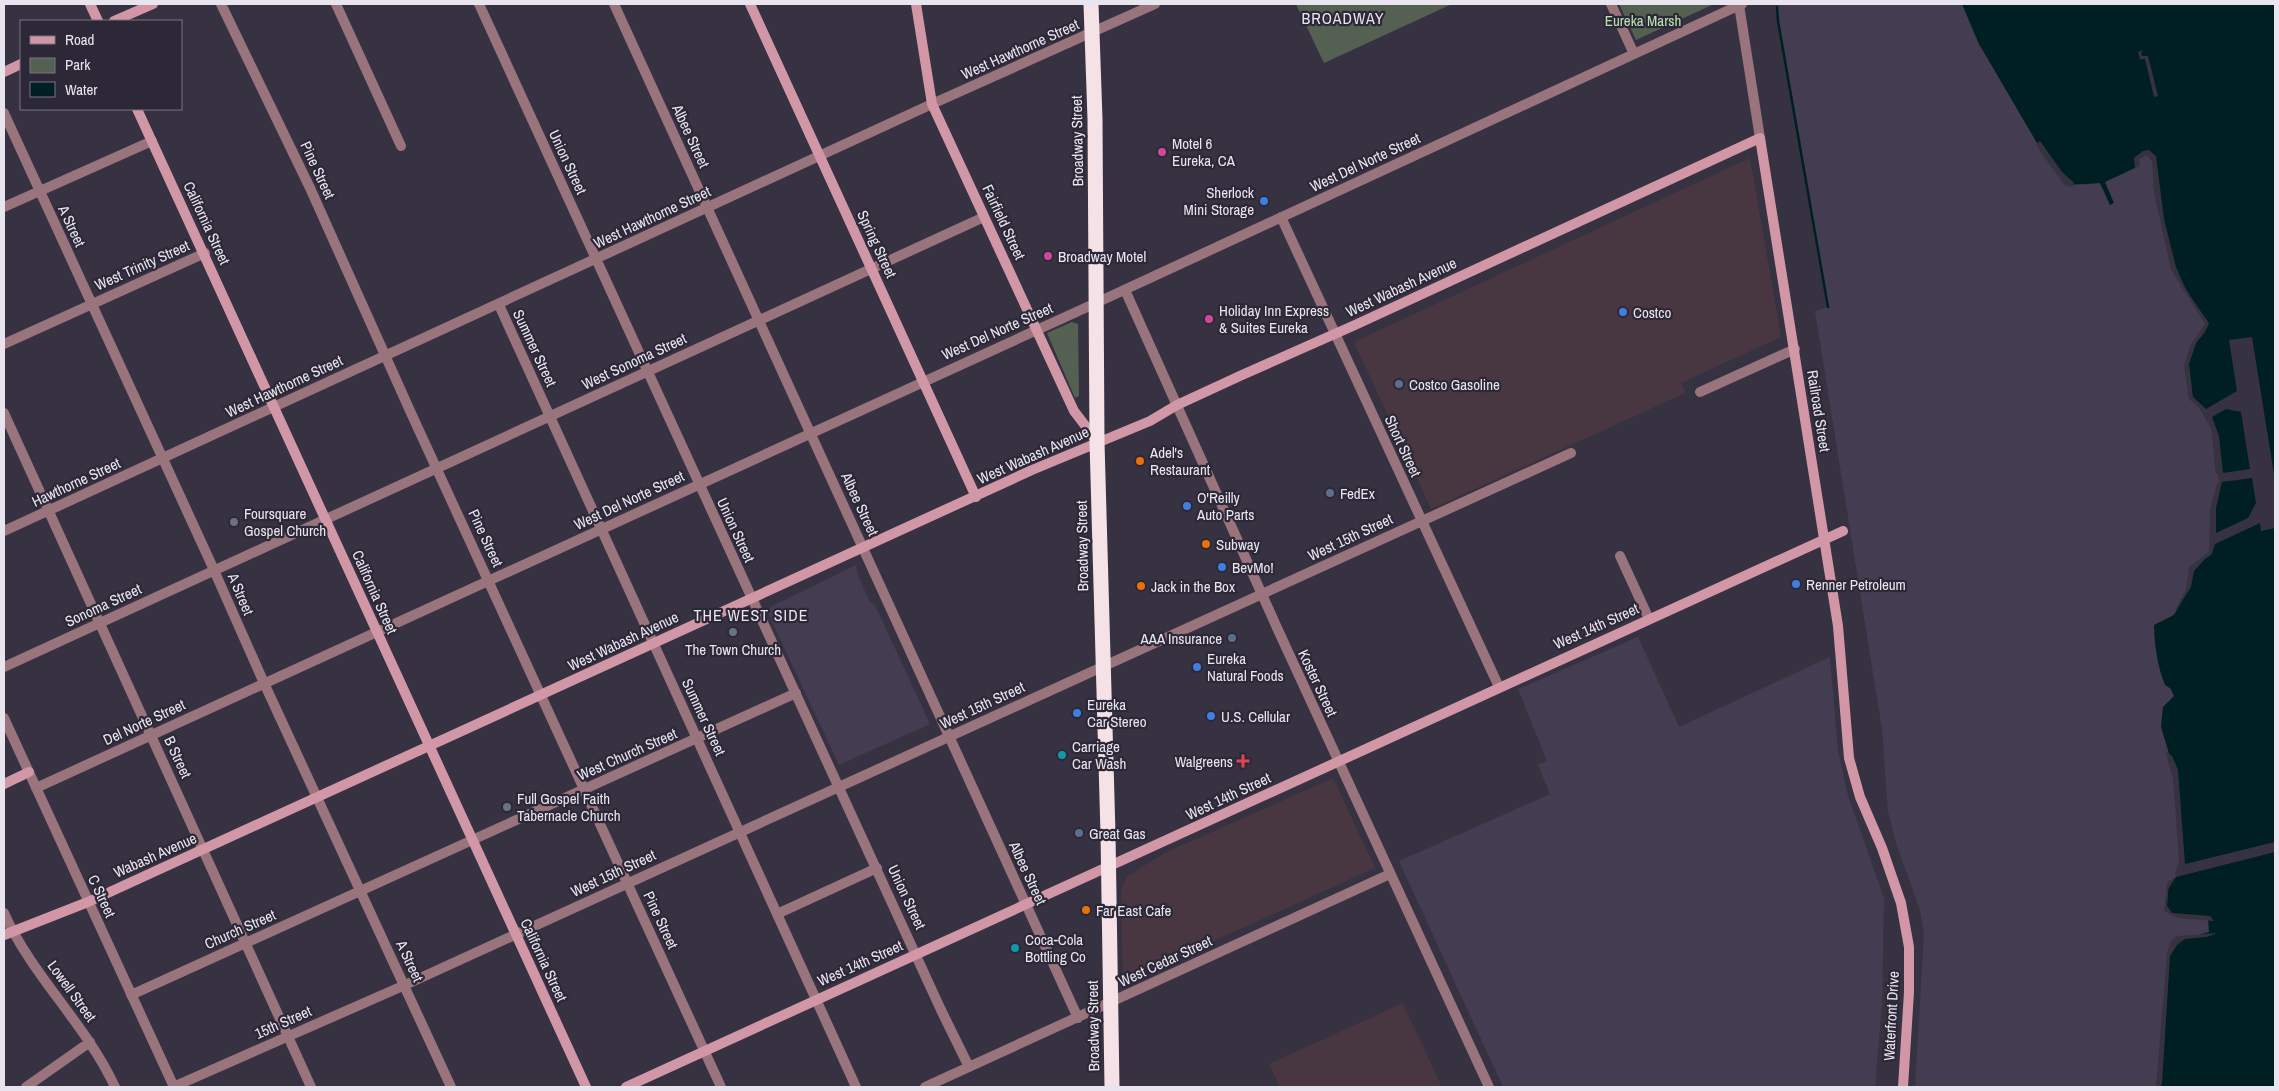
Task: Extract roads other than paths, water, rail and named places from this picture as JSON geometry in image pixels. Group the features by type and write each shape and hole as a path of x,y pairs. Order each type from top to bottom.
{"highway":[{"name":"Broadway Street","path":"1091,4 1095,118 1097,442 1112,1087"}],"street":[{"path":"90,4 98,20"},
{"path":"116,20 153,4"},
{"name":"Pine Street","path":"221,4 310,188 436,468 721,1087"},
{"path":"336,4 401,146"},
{"name":"Union Street","path":"479,4 751,598 969,1067"},
{"name":"Albee Street","path":"614,4 1078,1018"},
{"name":"Spring Street","path":"750,4 976,497"},
{"name":"Fairfield Street","path":"916,4 932,104 1074,412 1097,442"},
{"name":"West Hawthorne Street","path":"162,458 499,305 932,104 1155,4"},
{"path":"1611,4 1634,54"},
{"name":"West Del Norte Street","path":"264,683 1125,290 1741,4"},
{"name":"Railroad Street","path":"1741,4 1760,138 1842,659 1849,758 1860,798 1870,821"},
{"path":"4,72 20,64"},
{"name":"California Street","path":"137,110 205,253 376,632 586,1087"},
{"name":"A Street","path":"4,113 451,1087"},
{"name":"West Wabash Avenue","path":"317,798 863,547 1097,442 1150,421 1177,406 1334,333 1760,138"},
{"path":"4,207 152,141"},
{"name":"West Sonoma Street","path":"214,570 984,217"},
{"name":"Short Street","path":"1281,218 1499,687"},
{"name":"West Trinity Street","path":"4,344 205,253"},
{"name":"Koster Street","path":"1125,290 1338,762 1489,1087"},
{"name":"Summer Street","path":"499,305 856,1087"},
{"path":"1700,392 1794,348"},
{"name":"B Street","path":"4,413 311,1087"},
{"name":"West 15th Street","path":"405,985 1571,453"},
{"name":"Hawthorne Street","path":"4,532 162,458"},
{"name":"West 14th Street","path":"626,1087 1843,531"},
{"path":"1620,556 1649,619"},
{"name":"Sonoma Street","path":"4,666 214,570"},
{"name":"Del Norte Street","path":"36,788 264,683"},
{"name":"West Church Street","path":"361,891 796,693"},
{"name":"C Street","path":"4,718 174,1087"},
{"path":"4,784 29,772"},
{"name":"Wabash Avenue","path":"8,933 88,902 317,798"},
{"name":"Waterfront Drive","path":"1870,821 1882,848 1901,903 1909,947 1909,992 1902,1087"},
{"path":"777,914 877,868"},
{"name":"West Cedar Street","path":"925,1087 1390,874"},
{"name":"Church Street","path":"131,995 361,891"},
{"name":"Lowell Street","path":"4,913 8,933 90,1042 115,1087"},
{"name":"15th Street","path":"174,1087 405,985"},
{"path":"26,1087 90,1042"}],"water":[{"path":"1962,4 2275,4 2275,1087 2158,1087 2169,954 2173,942 2209,932 2208,918 2177,915 2166,910 2169,883 2176,877 2182,862 2176,777 2161,727 2163,707 2174,696 2171,689 2165,685 2160,670 2154,625 2174,615 2188,590 2191,568 2212,553 2213,510 2220,487 2213,427 2201,407 2189,396 2188,374 2189,358 2192,350 2208,324 2173,269 2163,228 2155,159 2146,152 2136,159 2137,167 2105,182 2114,203 2110,205 2100,183 2067,185 2037,143 1979,44"}],"waterway":[{"path":"1777,7 1828,307"}],"place":[{"name":"Motel 6 Eureka, CA","path":"1162,152"},
{"name":"Sherlock Mini Storage","path":"1264,201"},
{"name":"Broadway Motel","path":"1048,256"},
{"name":"Costco","path":"1623,312"},
{"name":"Holiday Inn Express & Suites Eureka","path":"1209,319"},
{"name":"Costco Gasoline","path":"1399,384"},
{"name":"Adel's Restaurant","path":"1140,461"},
{"name":"FedEx","path":"1330,493"},
{"name":"O'Reilly Auto Parts","path":"1187,506"},
{"name":"Foursquare Gospel Church","path":"234,522"},
{"name":"Subway","path":"1206,544"},
{"name":"BevMo!","path":"1222,567"},
{"name":"Renner Petroleum","path":"1796,584"},
{"name":"Jack in the Box","path":"1141,586"},
{"name":"The Town Church","path":"733,632"},
{"name":"AAA Insurance","path":"1232,638"},
{"name":"Eureka Natural Foods","path":"1197,667"},
{"name":"Eureka Car Stereo","path":"1077,713"},
{"name":"U.S. Cellular","path":"1211,716"},
{"name":"Carriage Car Wash","path":"1062,755"},
{"name":"Walgreens","path":"1243,761"},
{"name":"Full Gospel Faith Tabernacle Church","path":"507,807"},
{"name":"Great Gas","path":"1079,833"},
{"name":"Far East Cafe","path":"1086,910"},
{"name":"Coca-Cola Bottling Co","path":"1015,948"}],"district":[{"name":"BROADWAY","path":"1343,18"},
{"name":"THE WEST SIDE","path":"751,615"}],"park label":[{"name":"Eureka Marsh","path":"1643,20"}]}
